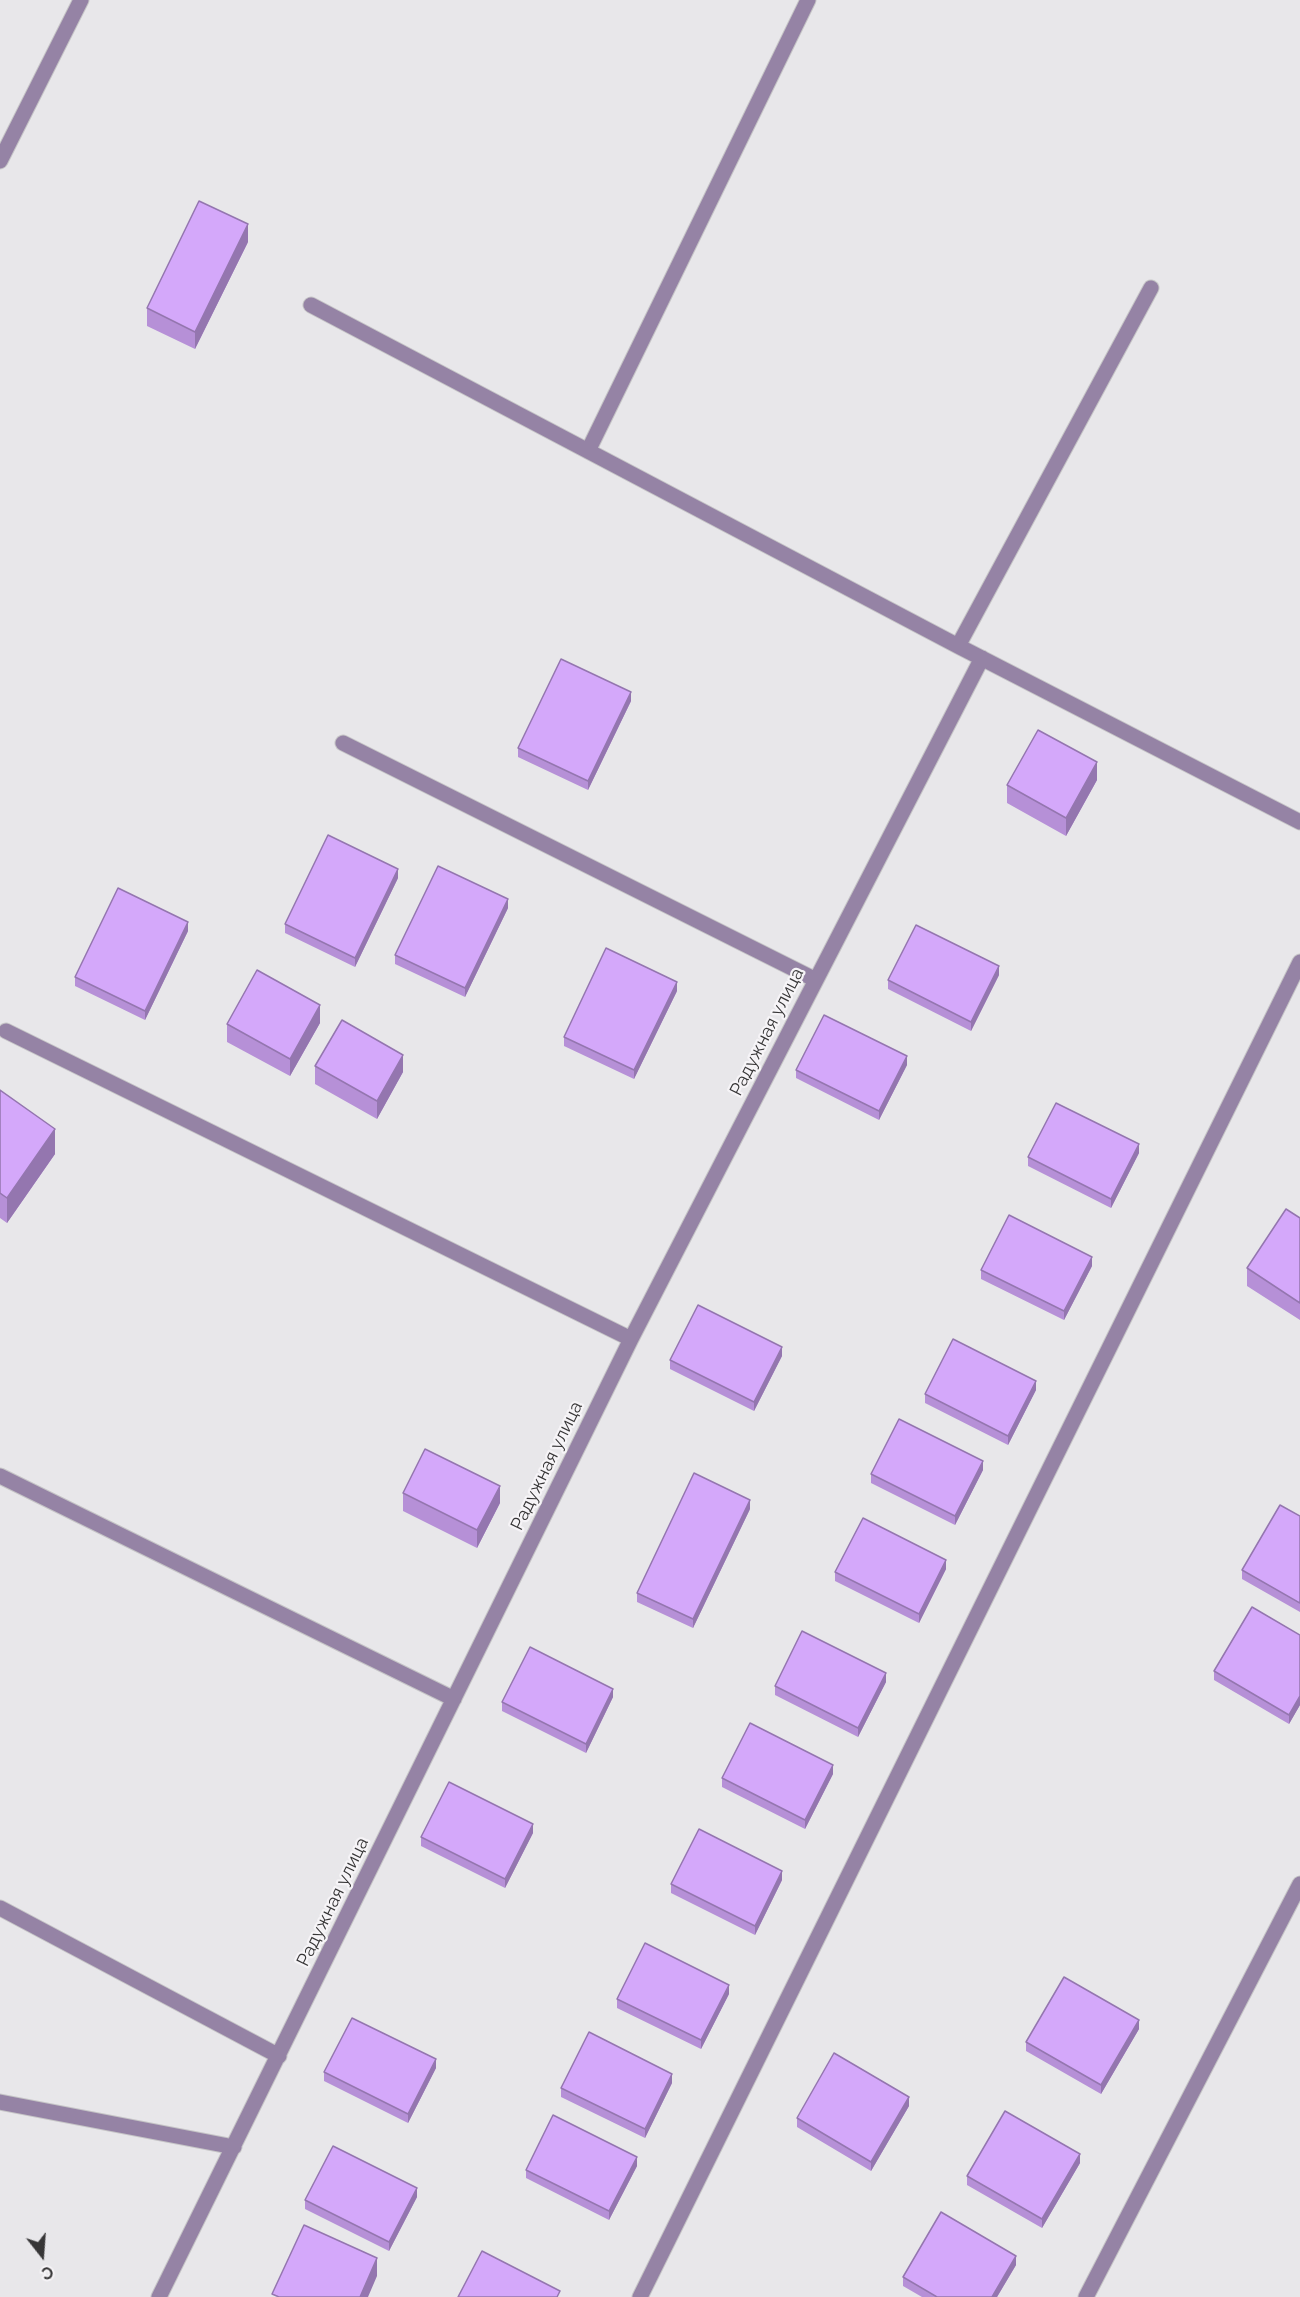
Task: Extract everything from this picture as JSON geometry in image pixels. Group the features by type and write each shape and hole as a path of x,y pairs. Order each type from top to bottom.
{"street":[{"path":"0,161 81,0"},
{"path":"588,451 808,0"},
{"path":"958,645 1151,288"},
{"path":"311,304 958,645 1300,822"},
{"name":"Радужная улица","path":"159,2297 632,1339 981,657"},
{"path":"343,743 816,980"},
{"path":"640,2297 1300,962"},
{"path":"6,1030 632,1339"},
{"path":"0,1476 454,1699"},
{"path":"1086,2297 1300,1884"},
{"path":"0,1908 279,2056"},
{"path":"0,2102 234,2147"}],"building":[{"path":"199,201 248,224 195,332 147,308"},
{"path":"561,659 631,692 588,781 518,748"},
{"path":"1038,730 1097,762 1066,818 1007,785"},
{"path":"328,835 398,869 355,958 285,924"},
{"path":"438,866 508,899 465,988 395,955"},
{"path":"118,888 188,922 145,1011 75,977"},
{"path":"916,925 999,966 971,1022 888,980"},
{"path":"606,948 677,982 634,1070 564,1037"},
{"path":"257,970 320,1005 290,1059 227,1024"},
{"path":"824,1015 907,1056 879,1111 796,1070"},
{"path":"342,1020 403,1055 377,1101 315,1066"},
{"path":"0,1090 55,1129 7,1198 0,1193"},
{"path":"1056,1103 1139,1144 1111,1199 1028,1157"},
{"path":"1286,1209 1300,1218 1300,1303 1247,1268"},
{"path":"1009,1215 1092,1257 1064,1311 981,1270"},
{"path":"698,1305 782,1347 754,1402 670,1360"},
{"path":"953,1339 1036,1381 1008,1436 925,1394"},
{"path":"899,1419 983,1461 955,1516 871,1474"},
{"path":"425,1449 500,1486 477,1530 403,1493"},
{"path":"694,1473 750,1500 693,1619 637,1593"},
{"path":"1280,1505 1300,1516 1300,1603 1242,1570"},
{"path":"863,1518 946,1560 919,1614 835,1572"},
{"path":"1252,1607 1300,1635 1300,1696 1289,1715 1214,1671"},
{"path":"802,1631 886,1673 858,1728 775,1686"},
{"path":"530,1647 613,1689 586,1744 502,1702"},
{"path":"750,1723 833,1765 805,1820 722,1778"},
{"path":"449,1782 533,1824 505,1879 421,1837"},
{"path":"699,1829 782,1871 755,1926 671,1884"},
{"path":"645,1943 729,1985 701,2040 617,1999"},
{"path":"1064,1977 1139,2020 1101,2085 1026,2042"},
{"path":"352,2018 436,2059 408,2114 324,2072"},
{"path":"589,2032 672,2074 645,2129 561,2088"},
{"path":"834,2053 909,2097 871,2162 797,2118"},
{"path":"1005,2111 1080,2154 1042,2219 967,2176"},
{"path":"553,2115 637,2157 609,2211 526,2170"},
{"path":"333,2146 417,2188 389,2242 305,2200"},
{"path":"941,2212 1016,2256 992,2297 937,2297 903,2277"},
{"path":"304,2225 377,2258 360,2297 279,2297 272,2294"},
{"path":"482,2251 560,2291 557,2297 458,2297"}]}
